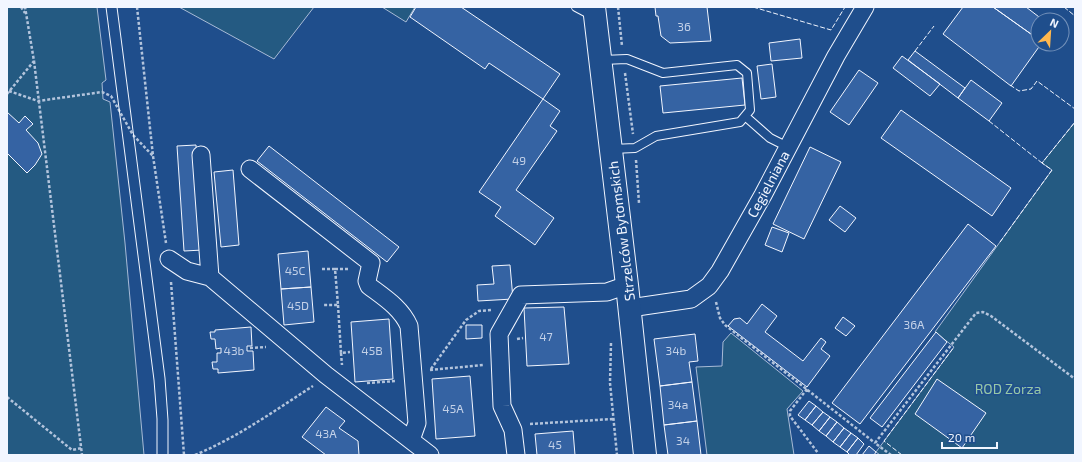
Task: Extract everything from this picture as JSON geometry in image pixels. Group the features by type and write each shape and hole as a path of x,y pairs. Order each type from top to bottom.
{"main road":[{"name":"Strzelców Bytomskich","path":"595,12 630,308 645,455"}],"street":[{"name":"Cegielniana","path":"630,308 691,299 709,286 720,271 760,202 836,56 865,7"},
{"path":"201,155 210,277"},
{"path":"250,169 371,263 367,281 369,286 396,307 405,317 409,326 417,423 411,440"},
{"path":"169,259 187,270 210,277 326,375 430,455"},
{"path":"516,455 514,430 502,406 499,334 514,305 521,296 607,292 627,285"}],"lane":[{"path":"576,7 595,12"},
{"path":"601,60 624,59 663,73 737,65 747,73 750,110 740,122 656,136 635,148 611,149"},
{"path":"745,116 770,138 788,147"}],"path":[{"path":"21,7 25,13"},
{"path":"25,7 34,61 82,455"},
{"path":"137,7 153,156 169,259 184,455"},
{"path":"618,7 635,148 640,208"},
{"path":"34,61 8,92 38,101 102,92 111,96 133,135 153,156"},
{"path":"322,269 335,269 341,353 350,352"},
{"path":"716,301 720,318 725,325 891,455"},
{"path":"324,305 338,305"},
{"path":"875,443 976,313 983,312 991,316 1075,379"},
{"path":"429,370 483,366 483,359"},
{"path":"195,455 223,443 249,428 320,381 326,375"},
{"path":"610,383 617,455"},
{"path":"807,389 790,411 790,416 818,454"},
{"path":"7,397 72,450 82,448"},
{"path":"528,425 613,419"}],"green space":[{"path":"7,7 97,7 106,80 102,83 103,99 110,102 125,243 144,455 7,455"},
{"path":"179,7 314,7 274,59"},
{"path":"382,7 415,7 406,22"},
{"name":"ROD Zorza","path":"1075,122 1075,455 880,455 876,452 954,347 935,332 1052,170 1042,163"},
{"path":"731,333 803,391 787,409 794,455 707,455 696,367 722,366 723,342"}],"building":[{"path":"416,7 461,7 560,74 543,99 489,63 485,69 410,17"},
{"path":"655,7 707,7 711,41 670,43 661,36"},
{"path":"963,7 993,7 1030,33 1030,52 1035,52 1011,86 943,34"},
{"path":"993,7 1026,7 1033,12 1030,12 1030,33"},
{"path":"800,39 802,58 771,61 769,43"},
{"path":"915,51 965,88 958,98 908,60"},
{"path":"902,56 940,84 930,96 893,68"},
{"path":"772,64 776,97 761,99 757,66"},
{"path":"859,70 878,83 849,125 830,112"},
{"path":"742,78 745,105 663,113 660,86"},
{"path":"971,80 1002,103 989,121 958,98"},
{"path":"543,99 560,111 550,126 557,131 516,190 554,218 535,245 495,216 501,207 479,192"},
{"path":"901,110 1011,188 992,216 881,138"},
{"path":"7,112 19,123 25,116 33,124 26,130 38,143 42,154 35,165 27,173 7,153"},
{"path":"196,145 203,250 184,251 177,146"},
{"path":"269,146 399,247 387,262 257,161"},
{"path":"810,147 841,162 804,239 773,224"},
{"path":"233,170 239,245 221,247 214,172"},
{"path":"840,206 856,218 845,232 829,220"},
{"path":"968,224 996,246 860,424 832,403"},
{"path":"772,227 789,233 782,252 765,245"},
{"path":"308,251 311,287 281,289 278,254"},
{"path":"510,265 513,299 478,301 477,285 494,284 492,266"},
{"path":"311,287 314,322 284,325 281,289"},
{"path":"762,304 777,316 765,332 803,361 821,338 826,342 821,349 830,356 807,387 728,326 734,319 740,318 747,324"},
{"path":"564,307 569,364 527,366 524,308"},
{"path":"843,317 855,326 846,336 835,328"},
{"path":"389,319 393,379 355,382 351,322"},
{"path":"466,325 482,325 482,338 466,339"},
{"path":"251,327 252,346 247,346 247,351 253,351 254,370 218,373 218,369 213,369 212,362 217,362 217,353 221,353 221,348 216,349 215,339 211,339 210,332 215,332 215,330"},
{"path":"936,332 947,342 882,427 870,418"},
{"path":"695,334 698,361 689,362 692,382 660,386 654,339"},
{"path":"470,376 475,436 436,439 432,379"},
{"path":"937,379 986,413 962,448 915,414"},
{"path":"692,382 697,421 664,425 660,386"},
{"path":"809,401 816,406 805,420 798,415"},
{"path":"816,406 823,412 812,425 805,420"},
{"path":"326,407 345,421 339,428 358,441 359,455 326,455 302,437"},
{"path":"823,412 830,417 819,431 812,425"},
{"path":"830,417 837,422 826,436 819,431"},
{"path":"697,421 701,455 668,455 664,425"},
{"path":"837,422 844,428 833,442 826,436"},
{"path":"844,428 851,433 840,447 833,442"},
{"path":"573,431 575,455 537,455 535,434"},
{"path":"851,433 858,438 847,452 840,447"},
{"path":"858,438 864,444 856,455 850,455 847,452"},
{"path":"869,446 876,452 874,455 862,455"}],"tram line":[{"path":"106,7 154,380 157,419 157,455"},
{"path":"117,7 165,378 168,420 168,455"}],"fence":[{"path":"753,7 831,30 845,7"},
{"path":"1064,7 1075,16"},
{"path":"915,51 934,26"},
{"path":"1010,85 1019,91 1031,89 1037,81 1075,109"},
{"path":"989,121 1042,163"},
{"path":"1000,242 1052,170 1042,163 1075,122"},
{"path":"902,455 884,441 954,347"}]}
